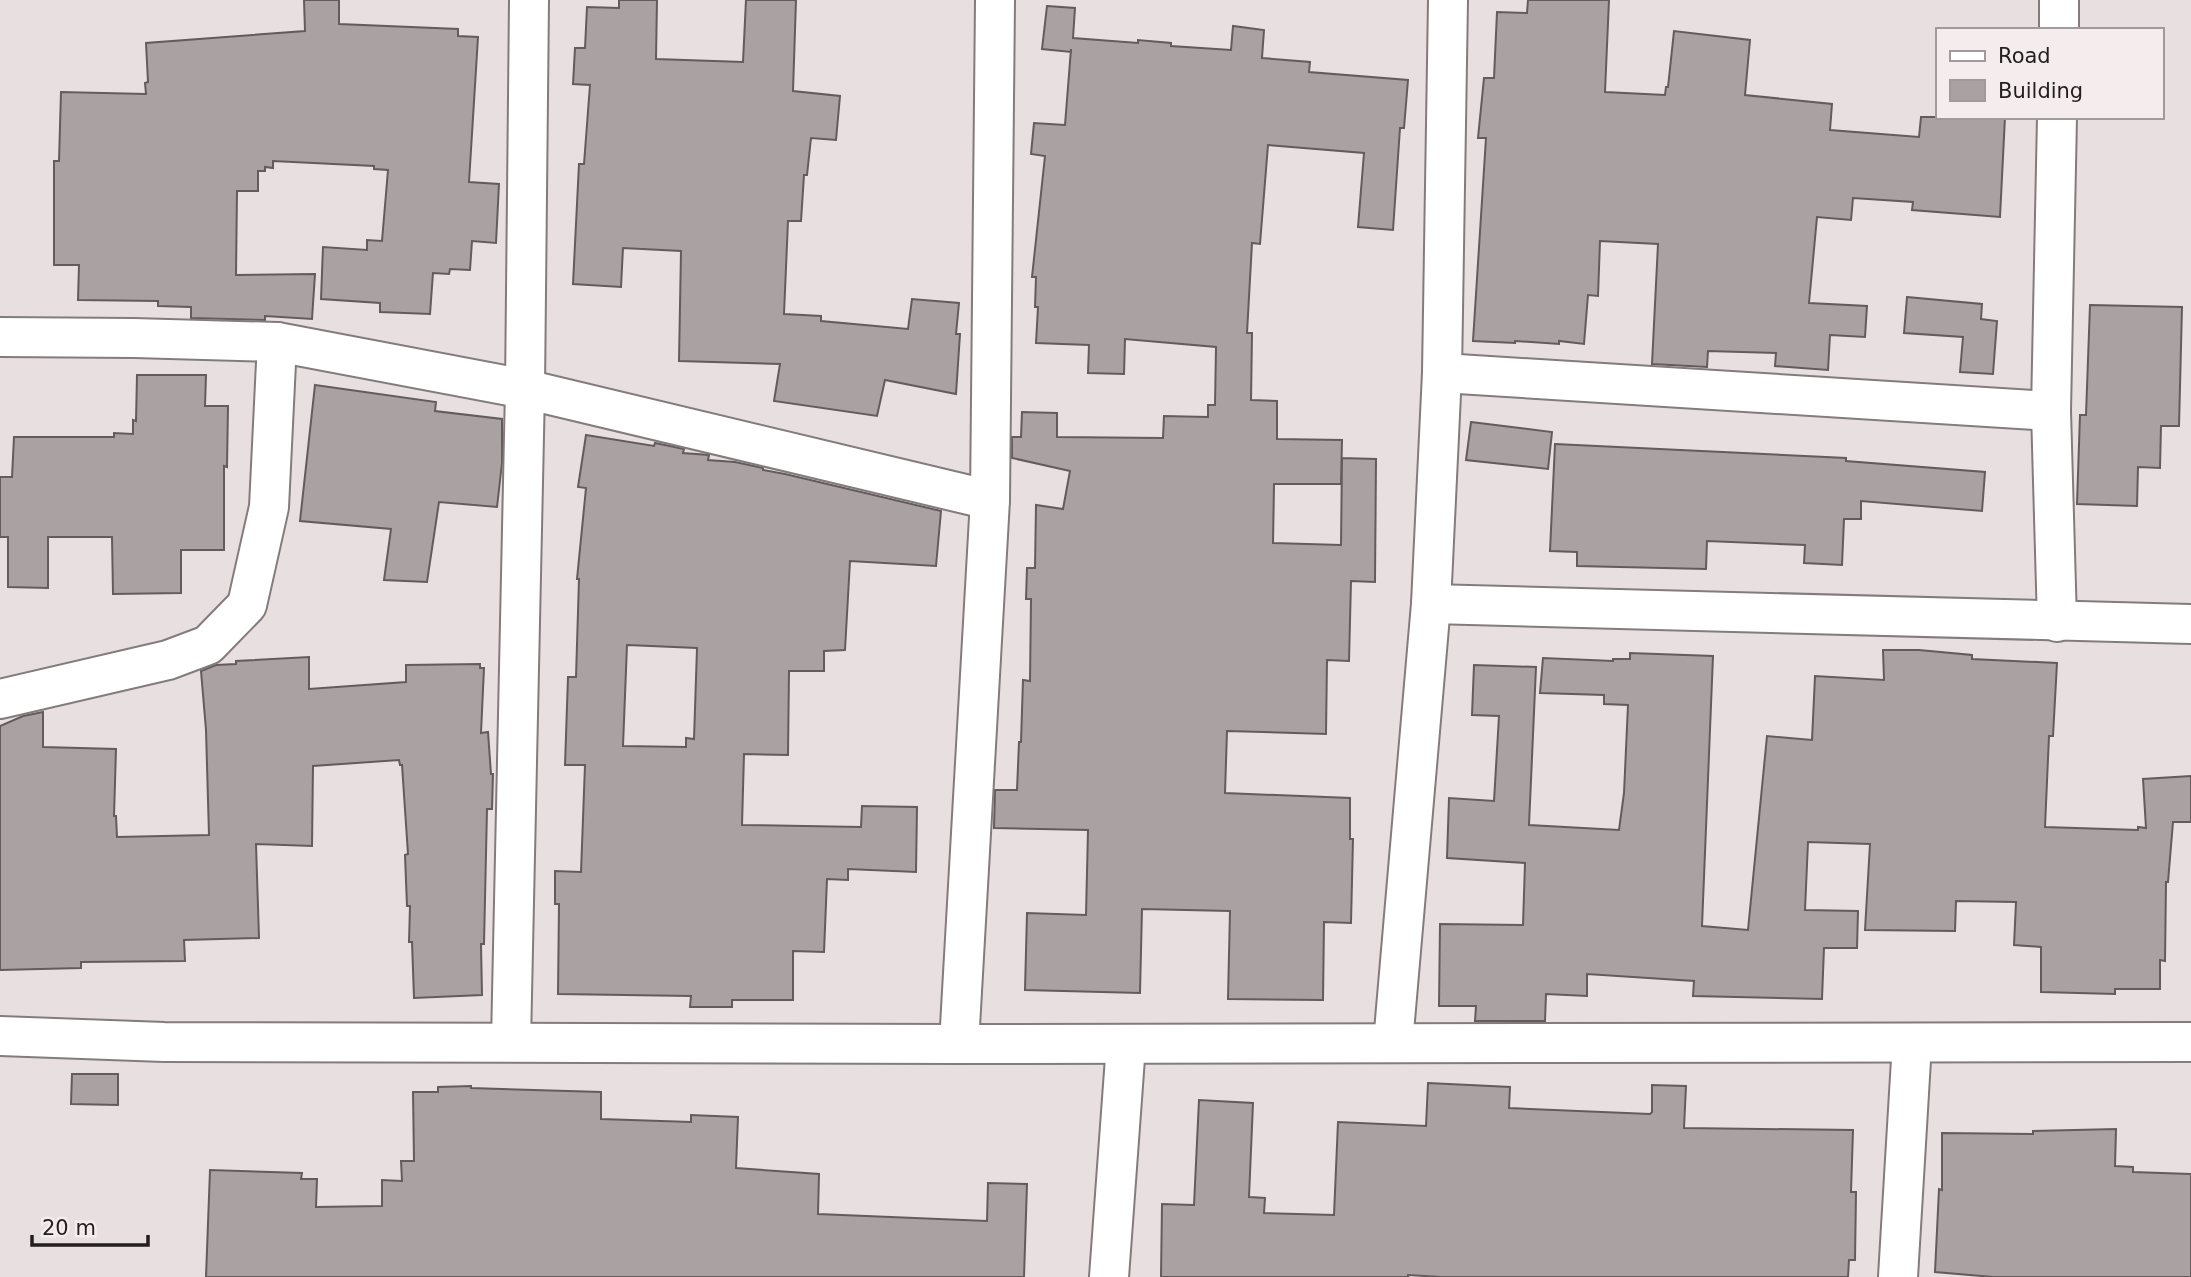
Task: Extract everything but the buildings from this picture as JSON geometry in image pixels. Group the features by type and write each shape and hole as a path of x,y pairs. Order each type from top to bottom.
{"street":[{"path":"511,1042 525,389 529,0"},
{"path":"959,1044 989,500 995,0"},
{"path":"1393,1043 1431,604 1442,373 1448,0"},
{"path":"2059,0 2059,28"},
{"path":"2057,119 2051,411 2057,622"},
{"path":"0,337 277,342 525,389 989,500"},
{"path":"0,699 168,660 208,645 247,605 269,507 277,342"},
{"path":"1442,373 2051,411"},
{"path":"1431,604 2191,624"},
{"path":"0,1036 164,1042 2191,1042"},
{"path":"1898,1277 1912,1043"},
{"path":"1108,1277 1126,1044"}]}
